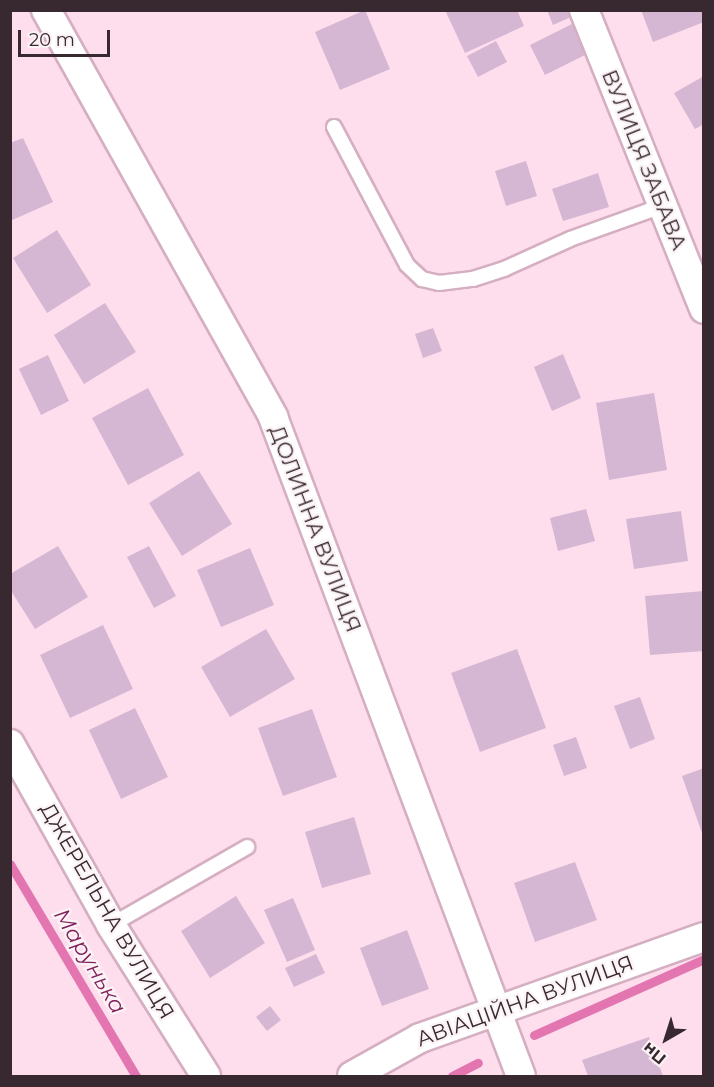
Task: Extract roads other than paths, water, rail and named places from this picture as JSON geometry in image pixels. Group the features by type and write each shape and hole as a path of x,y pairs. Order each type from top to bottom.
{"street":[{"name":"ДОЛИННА ВУЛИЦЯ","path":"46,10 273,417 521,1077"},
{"name":"ВУЛИЦЯ ЗАБАВА","path":"584,10 704,309"},
{"name":"ДЖЕРЕЛЬНА ВУЛИЦЯ","path":"10,744 111,925 206,1077"},
{"name":"АВІАЦІЙНА ВУЛИЦЯ","path":"352,1077 420,1038 704,937"}],"lane":[{"path":"334,127 407,265 422,279 439,283 473,279 504,269 570,239 662,206"},
{"path":"111,925 247,847"}],"waterway":[{"name":"Марунька","path":"10,864 136,1076"},
{"path":"534,1035 704,959"},
{"path":"452,1076 478,1063"}]}
